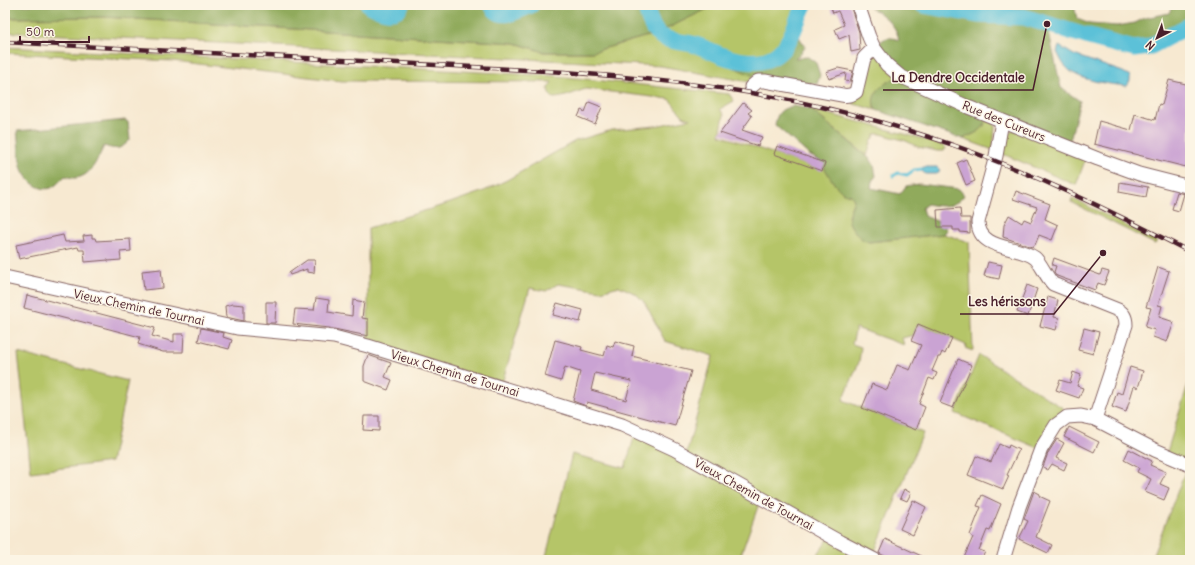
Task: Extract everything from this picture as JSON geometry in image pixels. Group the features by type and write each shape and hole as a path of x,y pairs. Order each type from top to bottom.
{"street":[{"name":"Rue des Cureurs","path":"858,5 874,48 887,65 900,76 1002,121 1124,169 1190,187"},
{"path":"751,87 758,81 765,81 848,96 856,92 864,58 874,48"},
{"path":"1002,121 996,156 978,222 980,233 987,241 1027,254 1037,260 1047,278 1053,284 1118,310 1125,315 1126,325 1095,419"},
{"name":"Vieux Chemin de Tournai","path":"5,277 237,328 334,337 368,346 622,425 674,449 875,560"},
{"path":"1003,560 1028,480 1041,449 1051,432 1061,420 1067,417 1081,416 1095,419 1155,450 1190,465"}],"green space":[{"path":"5,5 715,5 658,33 592,52 544,52 515,43 104,17 5,18"},
{"path":"715,5 798,5 791,30 794,31 781,50 769,58 749,61 754,76 749,82 661,66 5,32 5,18 104,17 515,43 544,52 592,52 658,33"},
{"path":"866,5 1012,5 1018,8 1026,5 1074,5 1077,19 1090,24 1117,26 1135,23 1145,18 1169,13 1173,5 1190,5 1190,25 1149,47 1134,49 1047,24 1061,88 1080,101 1068,148 986,120 983,128 963,139 876,110 874,98 879,88 900,76 874,48 880,42 888,38 899,40 895,28 887,19"},
{"path":"794,31 797,33 805,47 795,58 808,57 816,63 820,75 817,84 754,76 733,67 720,55 754,61 769,58 783,47"},
{"path":"5,47 556,76 729,94 734,101 720,109 724,115 720,135 821,170 825,166 832,180 838,187 851,195 854,199 848,217 869,242 944,234 969,242 973,351 965,348 966,345 918,324 914,335 902,338 904,345 856,328 852,344 861,347 859,362 843,400 923,433 872,558 875,560 816,560 817,555 830,537 761,498 739,560 545,560 572,454 625,468 636,431 686,455 713,356 665,341 645,303 636,294 619,286 601,291 558,284 546,291 530,288 501,387 368,346 368,228 484,191 507,180 575,141 612,130 655,126 690,119 683,116 669,99 586,89 566,96 553,98 549,94 548,88 552,82 342,81 173,61 5,53"},
{"path":"874,48 900,76 873,106 876,110 854,104 848,96"},
{"path":"793,106 810,109 870,159 874,165 876,176 872,181 871,188 900,194 906,186 919,184 959,189 964,195 957,202 947,206 927,204 922,208 924,216 937,221 945,227 947,230 944,234 869,242 860,238 852,228 849,220 849,213 854,200 851,195 843,193 835,185 820,161 809,155 775,125 778,114 785,108"},
{"path":"810,109 920,138 946,148 944,151 937,151 918,147 906,141 881,134 876,134 871,142 867,156"},
{"path":"125,120 128,122 130,140 118,148 104,146 93,166 85,175 74,178 65,176 55,186 46,189 33,184 22,169 17,131"},
{"path":"986,120 993,122 995,127 993,150 963,139 974,134"},
{"path":"1013,130 1087,155 1076,185 998,152 1005,136"},
{"path":"1072,198 1157,241 1155,244 1071,202"},
{"path":"18,353 128,381 111,462 31,472"},
{"path":"979,355 1063,408 1067,417 1041,449 955,413"},
{"path":"1190,378 1190,549 1185,560 1151,560 1188,464 1166,455"}],"water":[{"path":"798,5 806,5 797,33 791,30"},
{"path":"1059,46 1074,55 1123,72 1130,76 1130,81 1126,86 1095,81 1079,76 1072,72 1062,62 1057,52"},
{"path":"923,167 937,167 940,170 937,174 925,174 922,171"}],"building":[{"path":"830,5 850,5 859,32 860,50 851,52 849,35 839,39 835,29 844,25 838,11 833,13"},
{"path":"838,68 853,71 850,82 845,81 846,73 829,79 826,72"},
{"path":"1169,80 1190,85 1190,168 1094,144 1099,121 1131,130 1135,114 1155,120 1159,104 1162,105"},
{"path":"589,102 602,107 595,124 578,117 581,110 585,112"},
{"path":"743,103 752,110 748,113 752,116 742,130 762,137 758,146 720,133"},
{"path":"777,146 825,163 822,171 774,154"},
{"path":"966,159 975,181 966,185 957,163"},
{"path":"1120,182 1148,187 1146,197 1119,192"},
{"path":"1016,191 1050,204 1045,219 1058,225 1052,240 1039,235 1035,245 1032,247 1003,237 1004,225 1009,215 1022,223 1024,219 1031,222 1037,207 1013,199"},
{"path":"1177,192 1184,194 1179,211 1172,209"},
{"path":"960,208 961,218 970,218 970,233 960,232 960,230 953,230 953,227 938,227 937,210"},
{"path":"63,235 65,242 84,241 83,236 92,235 92,238 95,238 96,241 130,239 131,251 120,252 121,260 108,261 85,262 84,250 79,250 78,247 19,259 16,245"},
{"path":"1054,258 1100,275 1102,270 1109,272 1104,285 1098,283 1095,290 1057,276 1054,272 1056,266 1052,265"},
{"path":"307,260 315,260 314,273 307,272 307,269 290,275 289,273"},
{"path":"988,262 1002,265 999,279 984,276"},
{"path":"1158,267 1169,271 1158,305 1162,306 1159,317 1174,322 1167,342 1153,337 1155,330 1145,327 1151,308 1146,307"},
{"path":"161,269 163,288 144,290 142,271"},
{"path":"1027,285 1037,289 1028,316 1017,312"},
{"path":"27,295 155,328 152,336 174,342 174,334 184,334 183,352 163,352 138,344 140,337 24,308"},
{"path":"1048,297 1058,300 1054,317 1059,318 1056,330 1040,326"},
{"path":"316,298 329,300 328,312 352,316 353,300 364,302 362,318 368,319 368,336 329,328 293,324 295,309 314,310"},
{"path":"266,302 276,302 275,323 266,323"},
{"path":"557,303 583,310 580,322 553,315"},
{"path":"233,304 244,305 244,321 226,317 225,306"},
{"path":"918,324 952,338 945,354 942,352 940,357 938,357 932,371 937,373 934,380 929,378 919,404 925,407 916,430 862,408 872,384 887,390 897,365 910,370 921,345 911,341"},
{"path":"201,328 224,333 223,337 232,340 229,349 198,341"},
{"path":"1084,328 1099,332 1093,354 1078,350"},
{"path":"555,340 582,347 581,350 604,356 607,345 613,347 615,341 634,346 632,356 691,371 675,426 587,402 586,406 573,401 580,372 565,367 561,381 545,376","holes":["595,373 631,381 626,400 591,390"]},
{"path":"368,355 391,363 385,377 392,380 388,390 364,381 364,366"},
{"path":"958,359 972,365 953,408 940,403"},
{"path":"1130,367 1143,371 1138,388 1134,386 1126,412 1112,407 1117,392 1122,394"},
{"path":"1073,372 1081,375 1077,386 1083,388 1079,398 1056,390 1060,380 1070,383"},
{"path":"364,416 379,416 379,431 363,430"},
{"path":"1069,427 1099,442 1094,452 1064,437"},
{"path":"1057,439 1064,443 1056,458 1067,463 1064,470 1052,464 1048,470 1043,467 1048,453"},
{"path":"999,444 1008,448 1009,445 1019,450 1007,475 1009,476 1003,489 968,475 976,456 991,462"},
{"path":"1129,449 1152,461 1150,465 1166,472 1160,484 1169,488 1164,500 1145,492 1151,479 1137,472 1139,468 1124,460"},
{"path":"904,489 911,493 907,501 900,498"},
{"path":"1034,491 1040,494 1039,496 1050,501 1036,537 1052,545 1048,553 1019,539 1028,521 1024,519"},
{"path":"982,495 1001,504 990,531 987,530 979,550 985,552 981,560 963,560 973,537 970,535 981,507 977,506"},
{"path":"913,500 926,507 913,535 900,529"},
{"path":"885,539 930,560 892,560 879,553"}],"waterway":[{"path":"369,5 386,11 395,11 401,5"},
{"path":"492,5 500,13 505,14 515,12 531,5"},
{"path":"645,5 653,27 661,36 673,41 695,45 720,55 741,61 763,60 776,55 782,50 790,38 804,5"},
{"path":"923,5 978,15 1024,17 1134,49 1149,47 1190,25"},
{"path":"893,176 898,173 907,175 914,170 922,169"}],"railway":[{"path":"5,42 565,72 722,88 771,96 876,121 984,156 1073,194 1190,252"}],"place":[{"name":"La Dendre Occidentale","path":"1047,24"},
{"name":"Les hérissons","path":"1103,253"}]}
